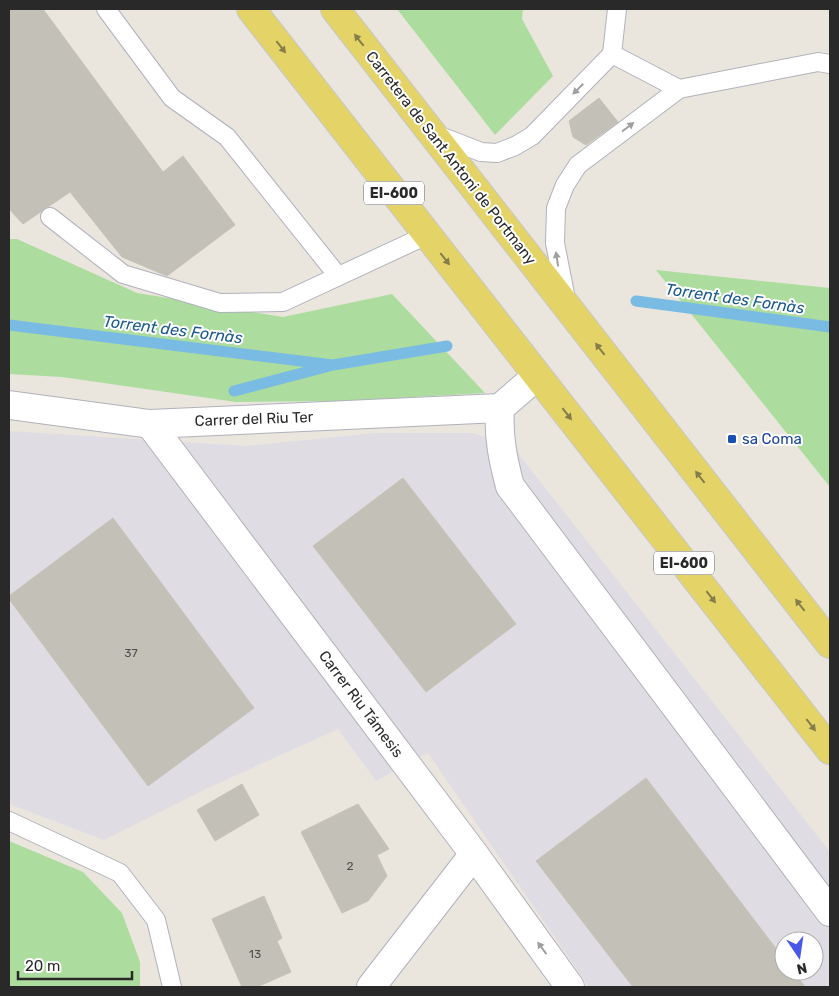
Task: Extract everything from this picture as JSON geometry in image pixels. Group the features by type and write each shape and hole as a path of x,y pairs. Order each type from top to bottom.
{"main road":[{"name":"EI-600","path":"252,9 830,750"},
{"name":"Carretera de Sant Antoni de Portmany","path":"335,9 830,644"}],"street":[{"path":"537,376 500,408 498,426 501,450 510,486 830,912"},
{"name":"Carrer del Riu Ter","path":"9,405 150,424 500,408"},
{"name":"Carrer Riu Támesis","path":"150,424 474,854 570,987"},
{"path":"370,987 474,854"}],"lane":[{"path":"106,9 172,98 227,137 338,276"},
{"path":"432,133 482,152 497,153 515,146 532,136 612,54 617,9"},
{"path":"612,54 679,89"},
{"path":"568,307 555,243 556,208 565,185 578,165 679,89 818,62 830,64"},
{"path":"50,217 123,274 220,303 283,302 427,235"},
{"path":"9,821 120,873 156,920 172,987"}],"shaded area":[{"path":"9,431 247,446 376,433 473,433 514,448 830,852 830,987 589,987 428,753 376,781 338,729 208,788 104,840 9,804"}],"green space":[{"path":"397,9 523,9 522,19 553,76 495,135"},
{"path":"9,239 17,239 137,293 283,317 392,294 485,393 342,401 236,402 62,377 9,374"},
{"path":"656,270 830,288 830,487"},
{"path":"9,841 83,872 122,913 140,962 140,987 9,987"}],"building":[{"path":"9,9 43,9 163,172 183,156 235,225 167,276 122,257 70,192 23,224 9,209"},
{"path":"599,98 618,122 586,145 573,137 569,121"},
{"path":"403,478 516,624 426,692 313,546"},
{"path":"113,518 254,708 148,786 9,599 9,596"},
{"path":"646,778 774,946 774,981 800,981 805,987 633,987 536,861"},
{"path":"242,784 259,815 215,841 197,810"},
{"path":"358,804 389,849 377,855 387,876 368,901 342,913 301,832"},
{"path":"264,896 282,938 277,941 291,972 257,987 242,987 212,919"}],"waterway":[{"name":"Torrent des Fornàs","path":"636,301 830,327"},
{"name":"Torrent des Fornàs","path":"9,325 333,365"},
{"name":"Torrent des Fornàs","path":"234,391 333,365 447,346"}],"place":[{"name":"sa Coma","path":"732,439"}]}
